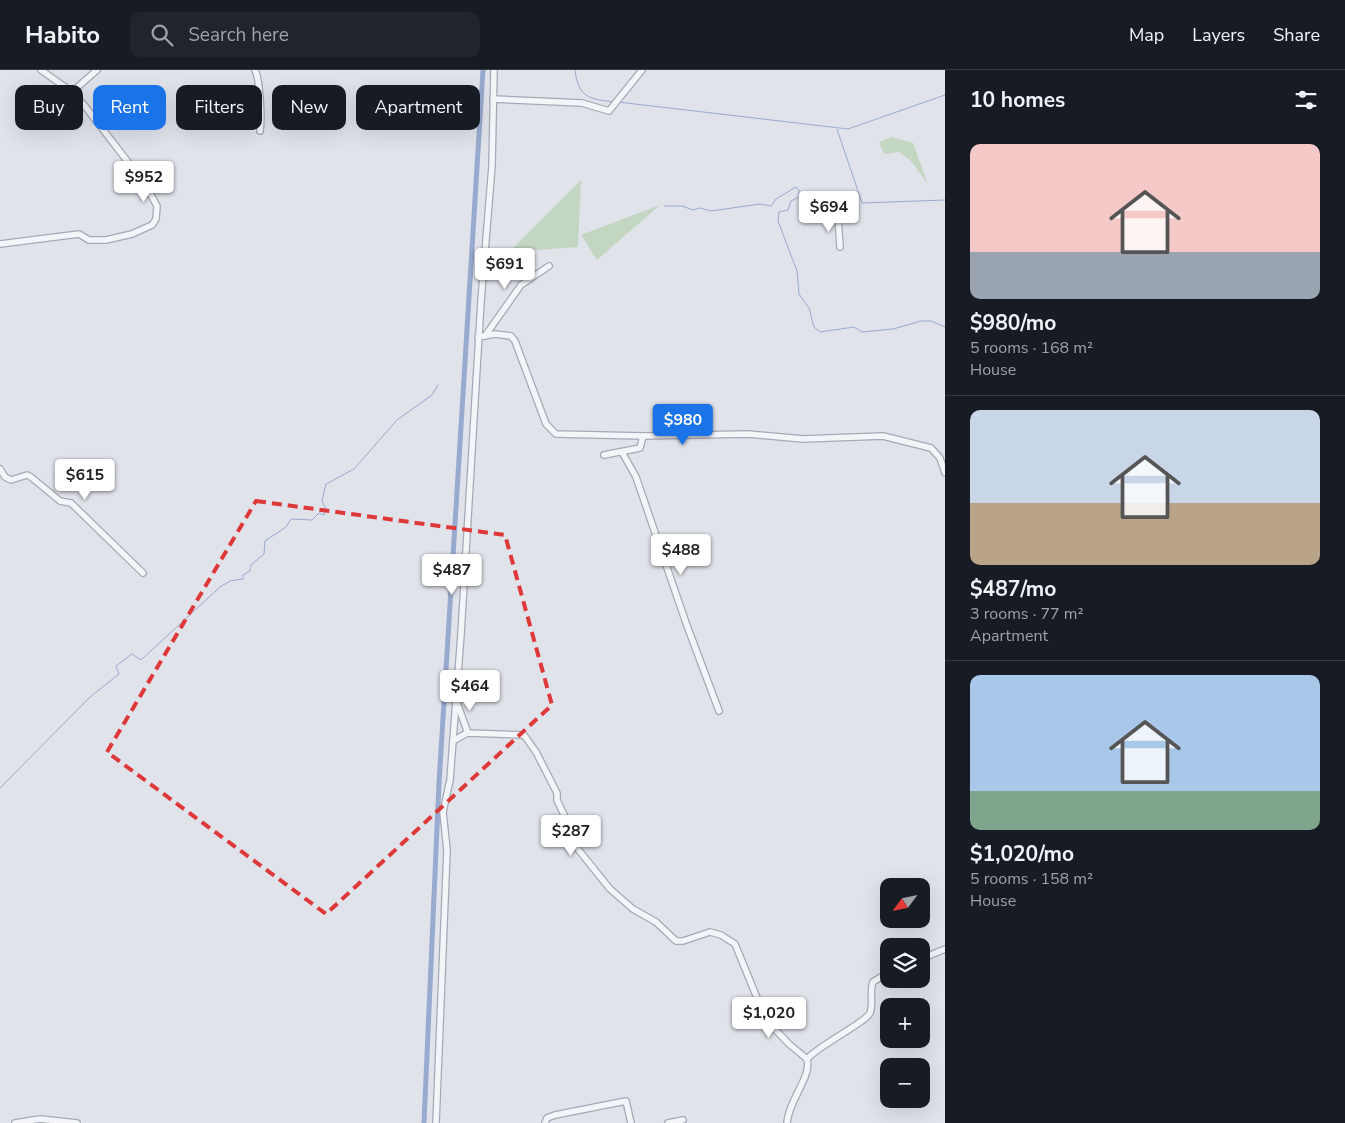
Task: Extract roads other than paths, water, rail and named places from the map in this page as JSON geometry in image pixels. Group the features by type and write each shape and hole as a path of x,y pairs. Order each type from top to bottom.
{"street":[{"path":"41,70 62,85"},
{"path":"80,85 97,70"},
{"path":"255,70 259,79 259,102 262,119 260,131"},
{"path":"436,1123 447,850 443,812 450,780 482,336 492,166 494,70"},
{"path":"493,99 582,103 609,112 642,70"},
{"path":"0,244 79,234 89,240 106,240 132,234 152,225 156,219 157,206 145,184 83,104"},
{"path":"839,218 839,241"},
{"path":"482,336 521,285 549,266"},
{"path":"482,336 511,336 515,341 546,424 556,434 643,436 748,434 804,439 883,436 931,448 940,458 945,473"},
{"path":"604,455 640,448 643,436"},
{"path":"622,452 636,477 686,623 719,711"},
{"path":"0,469 5,477 12,480 27,475 60,501 71,503 143,573"},
{"path":"456,698 468,733"},
{"path":"453,741 468,733 495,736 518,734 526,738 536,752 557,793 557,800 574,836 577,848 610,889 633,909 656,922 676,941 683,941 710,932 733,941 766,1020 789,1044 807,1059 808,1070 789,1107 787,1123"},
{"path":"930,956 945,950"},
{"path":"807,1059 841,1033 867,1018 870,1010 873,982 880,978"},
{"path":"546,1123 547,1118 555,1115 626,1101 631,1123"},
{"path":"15,1123 40,1119 77,1123"},
{"path":"668,1123 683,1120"}],"water":[{"path":"790,1005 796,1005 801,1010 799,1019 790,1021 785,1016 785,1010"}],"waterway":[{"path":"424,1123 439,783 483,70"},
{"path":"575,70 582,92 598,100 614,102"},
{"path":"618,102 848,129 945,95"},
{"path":"837,129 862,203 945,200"},
{"path":"665,206 682,206 693,210 700,208 711,211 760,204 771,206 776,199 796,187 799,190 799,197 791,201 788,210 779,212 778,221 797,271 799,294 809,308 814,327 820,332 854,327 862,332 893,329 921,321 931,321 945,327"},
{"path":"0,788 90,697 119,674 116,666 132,654 141,660 220,587 230,581 243,579 243,575 250,571 251,565 264,554 265,541 286,527 291,519 312,520 319,513 324,515 326,509 322,501 326,484 354,469 397,420 432,395 438,385"}]}
